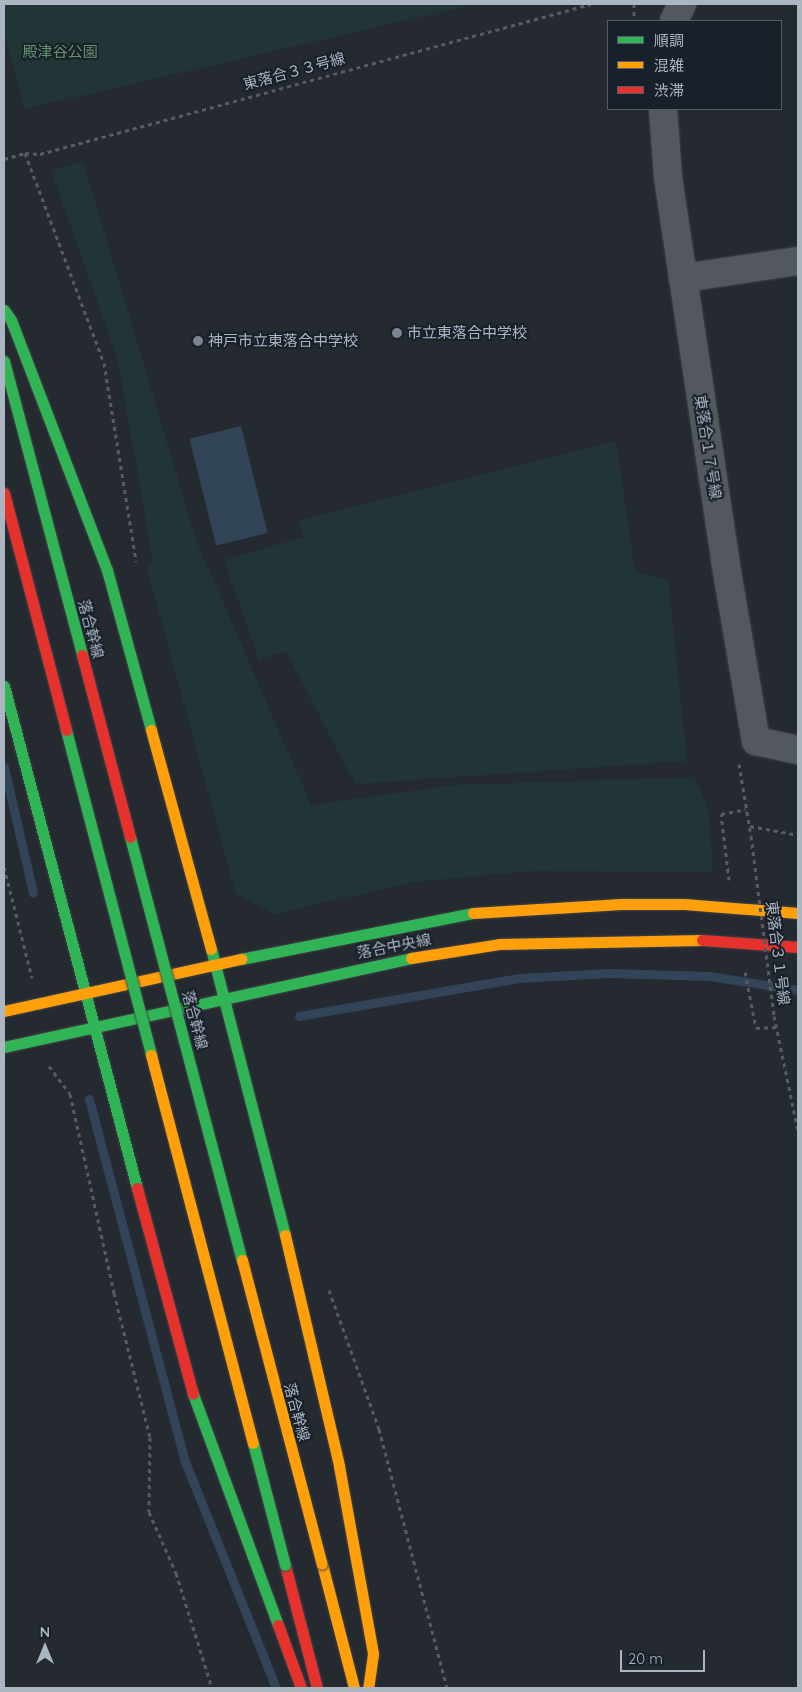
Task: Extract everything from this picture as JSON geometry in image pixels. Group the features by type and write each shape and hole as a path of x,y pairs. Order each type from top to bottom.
{"street":[{"path":"674,20 682,4"},
{"name":"東落合１７号線","path":"663,110 668,177 725,560 756,741 798,750"},
{"path":"683,278 798,261"},
{"path":"4,310 107,570 215,965 288,1248 340,1466 373,1654 368,1688"},
{"name":"落合幹線","path":"4,361 354,1688"},
{"path":"4,493 317,1688"},
{"path":"4,686 93,1028 190,1387 301,1688"},
{"name":"落合中央線","path":"4,1011 412,923 497,910 558,906 684,904 798,913"},
{"name":"落合中央線","path":"4,1047 224,1000 375,964 499,944 679,938 798,947"}],"path":[{"name":"東落合３３号線","path":"4,159 25,153 40,154 591,4"},
{"path":"634,4 634,20"},
{"path":"25,153 104,364 137,565"},
{"path":"730,883 721,814 746,809"},
{"path":"749,826 798,835"},
{"name":"東落合３１号線","path":"751,836 774,1016 798,1131"},
{"path":"4,867 32,980"},
{"path":"744,964 756,1028 776,1027"},
{"path":"44,1058 70,1094 114,1293 150,1437 149,1512 176,1573 212,1688"},
{"path":"326,1281 379,1429 447,1688"}],"green space":[{"name":"殿津谷公園","path":"4,4 476,4 25,109 4,34"},
{"path":"83,161 196,540 311,805 454,785 694,777 708,807 713,872 533,871 414,882 275,914 236,894 147,568 153,562 118,360 51,170"},
{"path":"616,441 635,572 668,579 687,761 355,784 286,651 259,660 224,560 304,537 299,520"}],"water":[{"path":"241,426 268,533 216,546 190,439"}],"waterway":[{"path":"4,767 33,893"},
{"path":"299,1016 519,978 609,973 709,976 798,990"},
{"path":"89,1099 184,1459 276,1688"}],"traffic: fast":[{"path":"4,310 11,320 107,570 151,730"},
{"path":"4,361 82,655"},
{"path":"4,686 137,1188"},
{"path":"66,730 151,1055"},
{"path":"130,837 242,1260"},
{"path":"241,959 473,913"},
{"path":"211,949 285,1235"},
{"path":"4,1047 411,958"},
{"path":"193,1394 278,1625"},
{"path":"253,1443 285,1565"}],"traffic: slow":[{"path":"151,730 211,949"},
{"path":"473,913 621,904 684,904 798,913"},
{"path":"411,958 499,944 702,940"},
{"path":"4,1011 241,959"},
{"path":"151,1055 253,1443"},
{"path":"285,1235 339,1466 373,1654 368,1688"},
{"path":"242,1260 322,1564"},
{"path":"322,1564 354,1688"}],"traffic: jam":[{"path":"4,493 66,730"},
{"path":"82,655 130,837"},
{"path":"702,940 798,947"},
{"path":"137,1188 193,1394"},
{"path":"285,1565 317,1688"},
{"path":"278,1625 301,1688"}],"place":[{"name":"市立東落合中学校","path":"397,333"},
{"name":"神戸市立東落合中学校","path":"198,341"}]}
